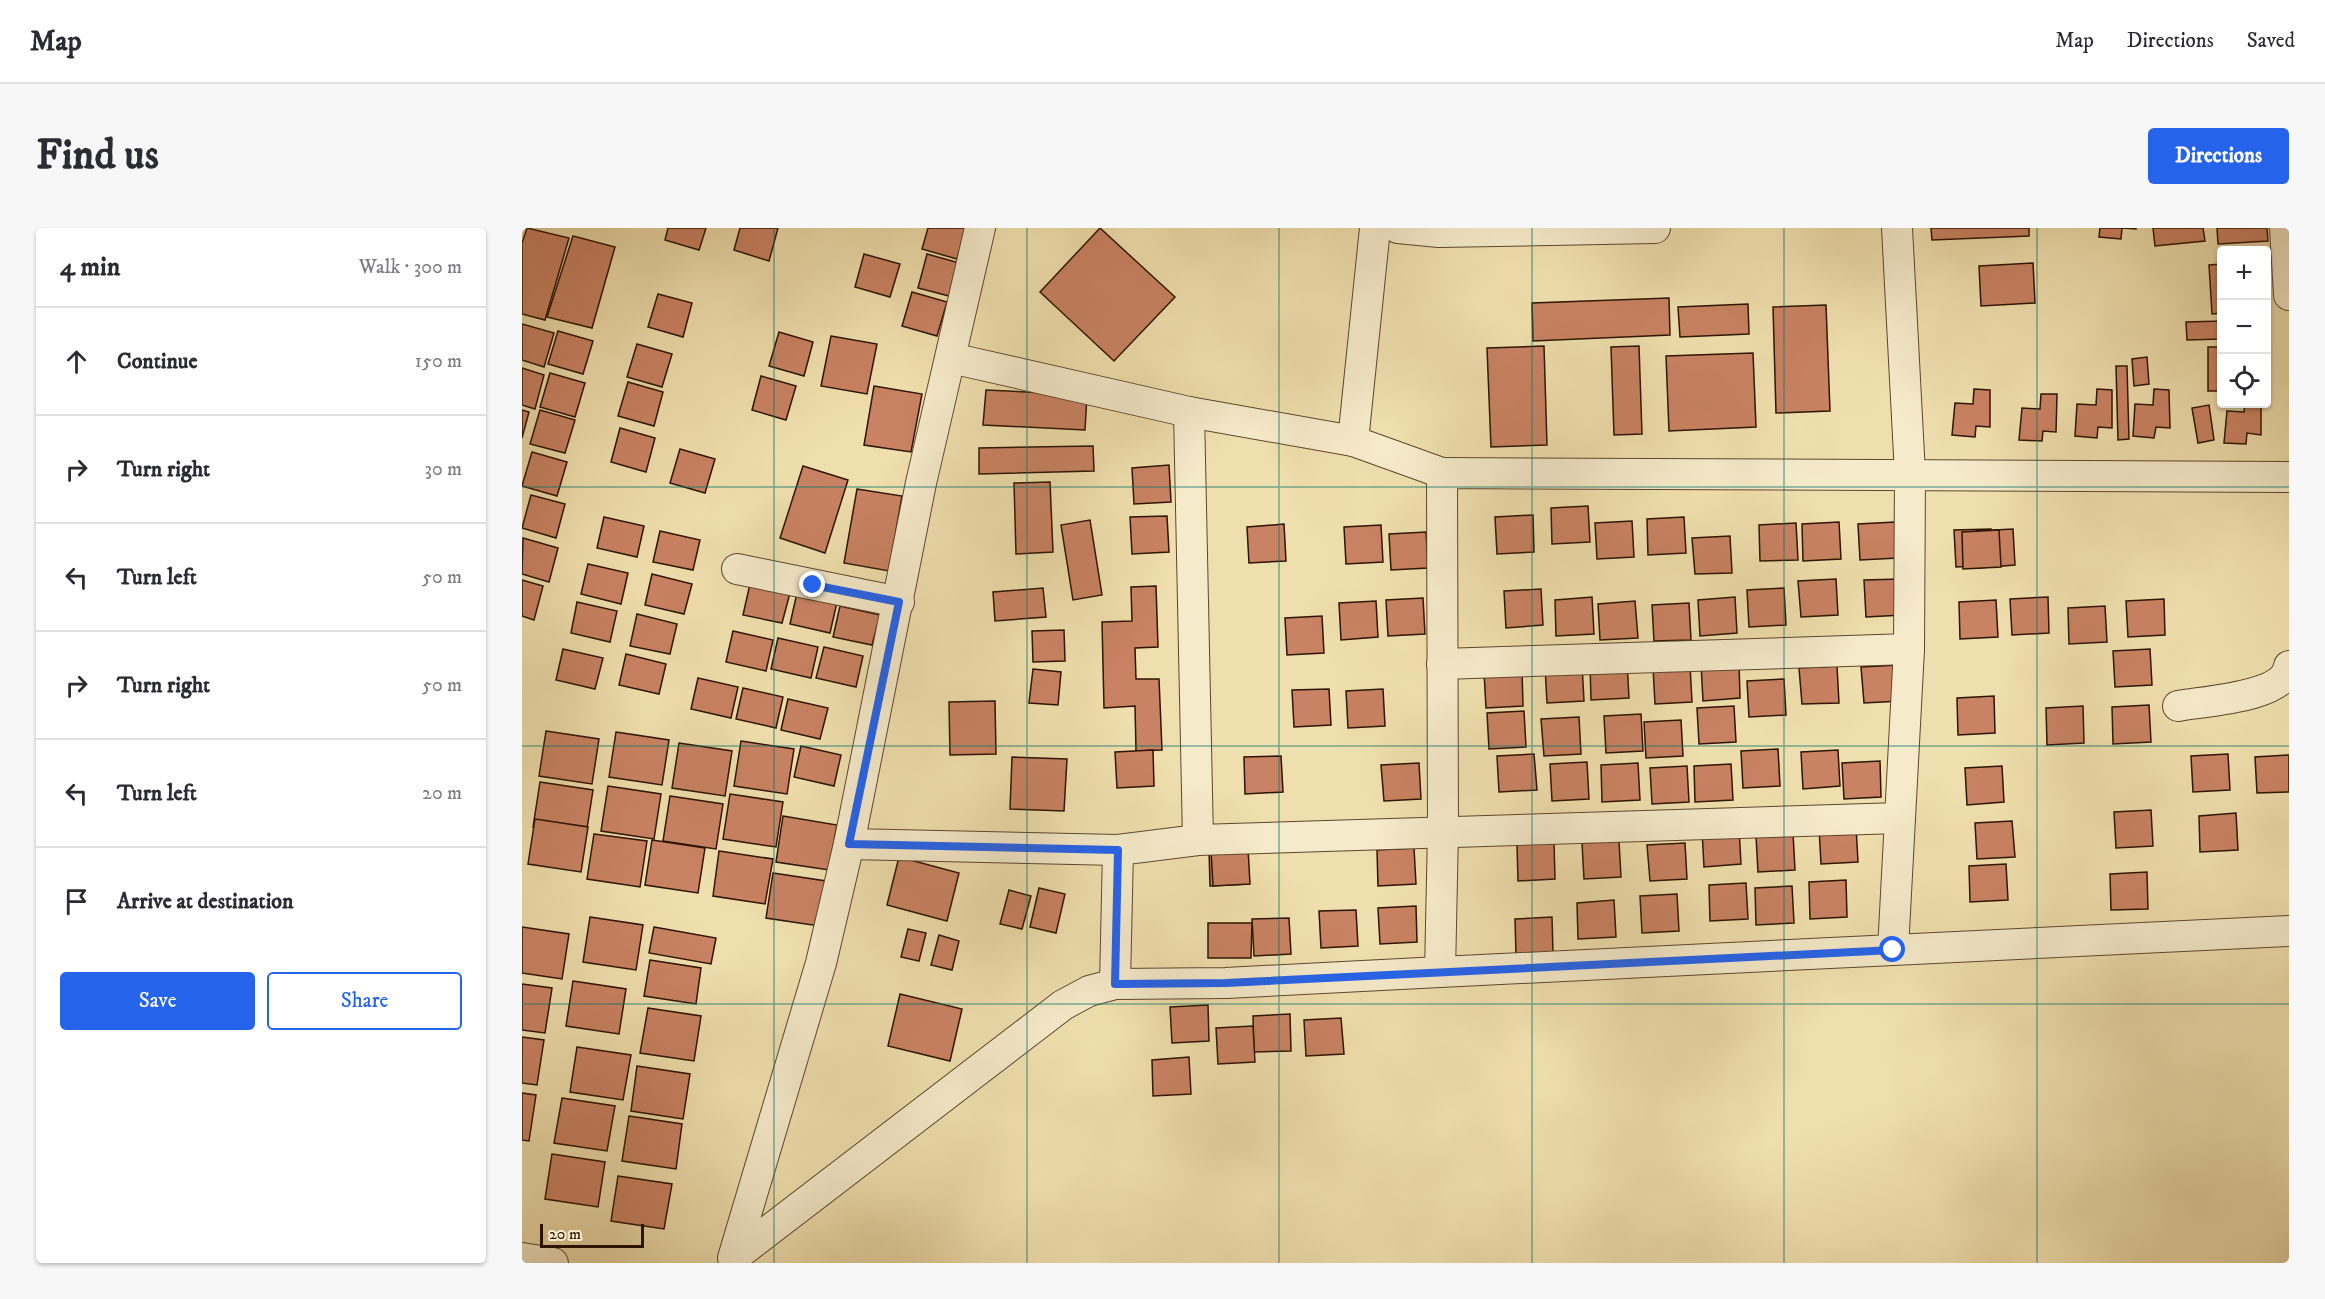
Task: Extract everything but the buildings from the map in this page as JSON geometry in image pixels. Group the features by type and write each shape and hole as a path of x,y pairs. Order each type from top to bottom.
{"street":[{"path":"725,1261 821,963 849,844 921,483 980,228"},
{"path":"1353,441 1375,228"},
{"path":"1398,228 1438,232 1655,228"},
{"path":"1893,950 1909,650 1910,474 1897,228"},
{"path":"2285,228 2289,295"},
{"path":"951,358 1189,412 1353,441 1442,473 2289,477"},
{"path":"1189,412 1198,840"},
{"path":"1440,972 1443,831 1442,473"},
{"path":"737,569 899,602"},
{"path":"1442,664 1909,650"},
{"path":"2178,706 2261,692 2284,677 2289,666"},
{"path":"849,844 1118,850 1198,840 1900,818"},
{"path":"1115,984 1118,850"},
{"path":"725,1261 1063,1005 1089,992 1115,984 1226,983 2289,931"},
{"path":"522,1258 553,1263"}],"route":[{"path":"813,585 899,602 849,844 1118,850 1115,984 1226,983 1893,950"}]}
